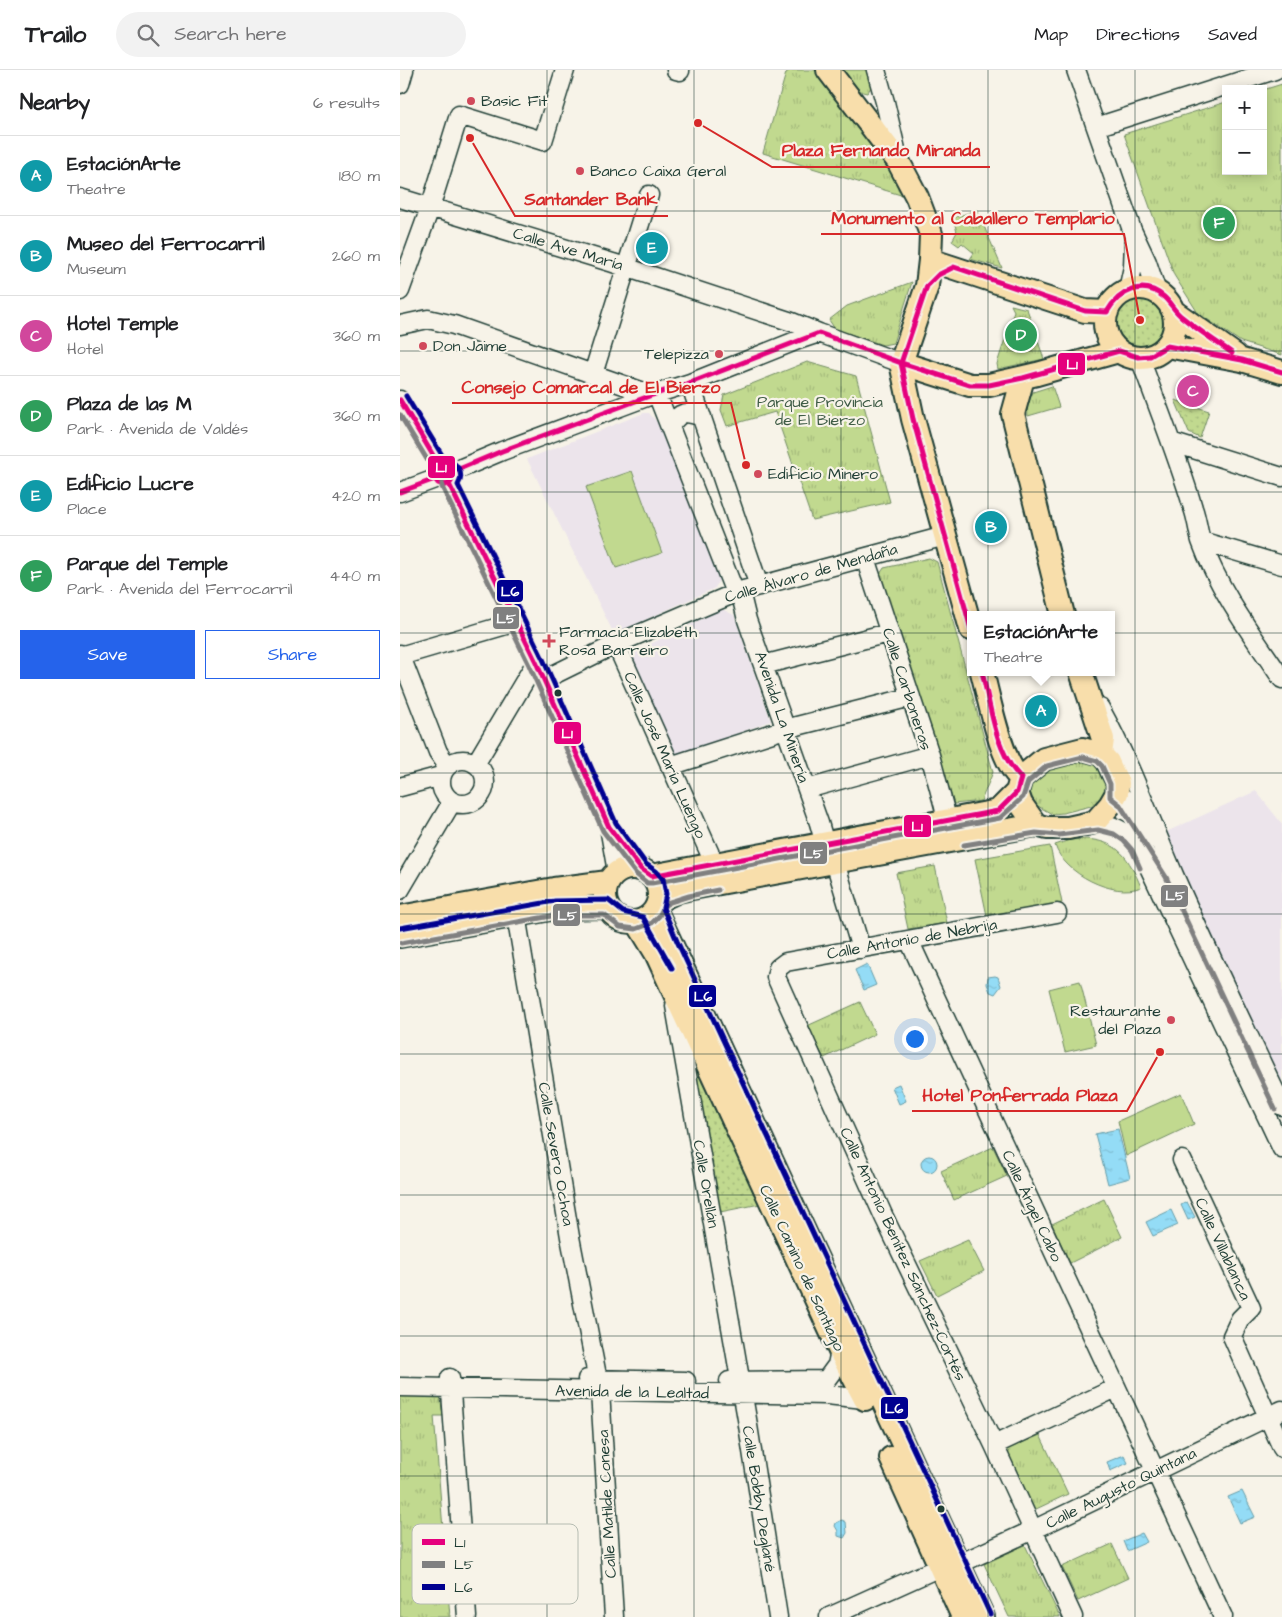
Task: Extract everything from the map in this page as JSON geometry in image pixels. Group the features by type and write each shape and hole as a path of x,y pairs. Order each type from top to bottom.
{"main road":[{"path":"828,70 898,161 917,197 931,234 942,253 954,267"},
{"path":"931,234 927,286 901,363 913,420 967,615"},
{"path":"930,260 1022,290 1096,311 1105,323 1107,334 1120,355"},
{"path":"927,286 938,275 954,267"},
{"path":"901,363 970,385 989,385 1120,355 1155,354 1167,346 1175,329 1173,311 1169,303 1157,292 1148,288 1128,290 1096,311"},
{"path":"1173,311 1242,360"},
{"path":"1167,346 1242,360 1282,372"},
{"path":"1023,378 1013,414 1062,611"},
{"path":"983,676 1004,754 1016,775 1019,785 1021,804 1036,825"},
{"path":"1083,676 1103,739 1101,754"},
{"path":"400,917 612,877 630,868 646,873 830,853 1036,825 1047,828 1068,828 1095,822 1103,814 1117,793 1118,783 1108,762 1101,754 1083,749 1044,759 998,811 947,821 830,853 807,866 678,891 631,922 619,919 607,907 605,896 612,877"},
{"path":"646,873 658,889 650,910"},
{"path":"400,936 556,908 607,907"},
{"name":"Calle Camino de Santiago","path":"650,910 656,952 840,1352 950,1565 983,1617"},
{"name":"Calle Camino de Santiago","path":"650,910 925,1494 950,1565 963,1617"}],"street":[{"path":"400,84 404,70"},
{"path":"400,291 430,208 459,115 543,141 565,70"},
{"path":"876,70 898,161"},
{"path":"1076,70 1134,234 1157,292"},
{"path":"1096,127 1275,70"},
{"path":"593,374 649,195"},
{"name":"Calle Ave María","path":"400,198 626,267 783,319 901,363"},
{"path":"1128,290 1133,267 1134,234"},
{"path":"400,325 428,319 454,325 655,395"},
{"path":"400,492 444,476 502,451 690,383 819,333"},
{"path":"1120,355 1171,442 1194,509 1201,541 1218,577 1238,613 1282,676"},
{"path":"690,383 759,586"},
{"name":"Avenida La Minería","path":"655,395 670,426 737,592 830,853 861,949"},
{"path":"400,400 444,476 536,662 609,828 646,873"},
{"path":"670,426 678,415 687,412 702,416"},
{"path":"1171,442 1282,477"},
{"name":"Calle Álvaro de Mendaña","path":"543,680 616,644 737,592 945,536"},
{"path":"1201,541 1282,565"},
{"path":"721,554 730,562 737,562 744,558 747,549"},
{"name":"Calle Carboneras","path":"865,558 930,755 947,821"},
{"path":"400,787 444,771 454,761 461,760 476,764 484,774 485,781 482,794 472,803 459,804 452,802 444,794 441,788 444,771 438,752 400,655 516,622"},
{"path":"763,665 888,632"},
{"name":"Calle José María Luengo","path":"616,644 715,865"},
{"path":"1264,651 1282,656"},
{"path":"476,764 536,662"},
{"path":"1083,676 1114,733 1146,804 1173,873 1282,1106"},
{"path":"670,766 785,729 911,697"},
{"path":"807,789 930,755"},
{"path":"1117,793 1126,800 1173,873"},
{"path":"400,890 452,802"},
{"path":"1095,822 1110,824 1125,832 1136,842 1282,1148"},
{"path":"609,828 612,877"},
{"name":"Calle Antonio de Nebrija","path":"776,976 778,968 786,962 1057,914"},
{"name":"Calle Severo Ochoa","path":"516,915 568,1228 599,1385"},
{"name":"Calle Ángel Cabo","path":"909,940 1223,1617"},
{"name":"Calle Antonio Benítez Sánchez-Cortés","path":"776,976 884,1217 994,1445 1073,1617"},
{"name":"Calle Orellán","path":"672,987 740,1387"},
{"name":"Calle Villablanca","path":"1182,1160 1251,1308 1240,1320 1232,1336 1275,1414"},
{"name":"Avenida de la Lealtad","path":"740,1387 826,1380 837,1366 840,1352"},
{"name":"Avenida de la Lealtad","path":"400,1376 450,1383"},
{"path":"450,1383 460,1524"},
{"name":"Avenida de la Lealtad","path":"400,1387 450,1383 740,1387 864,1399"},
{"name":"Calle Matilde Conesa","path":"599,1385 614,1617"},
{"name":"Calle Bobby Deglané","path":"740,1387 778,1617"},
{"path":"994,1445 1116,1388"},
{"path":"1275,1414 1282,1448"},
{"name":"Calle Augusto Quintana","path":"829,1617 1033,1530 1275,1414"},
{"path":"466,1604 467,1617"}],"shaded area":[{"path":"644,413 649,413 668,434 720,578 715,588 614,634 527,459"},
{"path":"722,609 734,615 771,721 677,756 630,654"},
{"path":"1256,791 1282,824 1282,1085 1164,833"}],"green space":[{"path":"790,70 818,70 887,164 904,196 763,153 786,73"},
{"path":"843,70 868,70 871,85 867,93 856,88"},
{"path":"1282,84 1282,355 1241,342 1198,313 1174,275 1124,134 1222,103 1222,175 1267,175 1267,89"},
{"path":"977,210 1002,268 970,259 974,253 962,243 959,246 952,241 957,232 953,218"},
{"path":"912,282 893,343 883,345 835,329 829,320 847,306"},
{"path":"1141,298 1150,300 1158,305 1163,313 1165,322 1163,331 1158,339 1150,344 1141,346 1132,344 1124,339 1119,331 1117,322 1119,313 1124,305 1132,300"},
{"path":"1011,305 1027,309 1044,359 998,369 997,364 1014,311"},
{"name":"Parque Provincia de El Bierzo","path":"807,362 856,376 890,502 812,520 775,412 727,426 721,410 724,395"},
{"path":"1052,386 1059,407 1028,416 1027,406 1033,392"},
{"path":"1175,400 1209,411 1200,438 1189,433"},
{"path":"632,471 662,553 616,568 586,487"},
{"path":"929,558 937,562 993,772 981,801 954,804 880,574 884,568"},
{"path":"1076,759 1098,765 1106,784 1104,795 1091,806 1063,813 1052,814 1036,805 1030,793 1030,785 1038,772"},
{"path":"1085,839 1106,843 1121,853 1132,868 1141,887 1130,890 1104,886 1079,874 1068,865 1055,845 1070,840"},
{"path":"1050,846 1062,903 987,916 975,859"},
{"path":"935,866 947,923 908,929 896,873"},
{"path":"1080,981 1096,1045 1065,1052 1049,989"},
{"path":"860,1002 875,1034 824,1058 807,1026"},
{"path":"692,1064 696,1064 760,1204 720,1212"},
{"path":"1181,1093 1194,1124 1126,1156 1118,1121"},
{"path":"993,1147 1007,1176 954,1200 941,1171"},
{"path":"1104,1199 1122,1237 1070,1263 1052,1224"},
{"path":"968,1240 984,1271 937,1295 920,1261"},
{"path":"400,1391 440,1395 443,1416 434,1416 443,1524 412,1524 412,1604 449,1604 450,1617 400,1617"},
{"path":"1040,1435 1068,1494 1034,1510 1006,1450"},
{"path":"1112,1544 1128,1578 1078,1601 1062,1567"},
{"path":"1025,1545 1060,1617 1009,1617 984,1564"}],"water":[{"path":"867,964 876,985 864,990 855,970"},
{"path":"988,977 998,977 1001,986 995,994 990,992 987,984"},
{"path":"899,1084 906,1101 899,1104 892,1087"},
{"path":"1118,1129 1130,1178 1108,1184 1095,1134"},
{"path":"929,1156 937,1164 929,1172 921,1164"},
{"path":"1187,1202 1195,1217 1188,1220 1181,1205"},
{"path":"1171,1210 1178,1225 1153,1236 1146,1222"},
{"path":"1124,1455 1128,1463 1110,1471 1107,1462"},
{"path":"1242,1491 1255,1517 1240,1523 1228,1497"},
{"path":"842,1520 846,1522 847,1533 844,1538 838,1536 835,1526 836,1523"},
{"path":"1142,1533 1147,1542 1127,1551 1123,1541"}],"transit line":[{"name":"L1","path":"967,615 913,419 901,363 927,286 938,275 954,267 1085,311 1107,312 1118,298 1125,293 1140,288 1148,289 1164,297 1182,317 1232,353"},
{"name":"L1","path":"452,472 502,451 652,395 690,383 819,333 901,363 970,385 989,385 1023,378 1119,351 1138,357 1150,356 1167,346 1242,360 1282,372"},
{"name":"L6","path":"406,396 445,460 453,463 459,469 461,477 458,485 543,659 616,823 646,864 663,879 666,894 663,908 677,941 990,1614"},
{"name":"L1","path":"400,400 440,467 449,468 453,476 451,482 445,485 438,483 435,479 400,492"},
{"name":"L5","path":"400,415 434,471 445,475 442,487 529,665 603,831 636,874 647,883 1000,818 1023,797 1028,782 1047,766 1083,757 1097,761 1102,766 1110,784 1110,797 1120,805 1166,877 1275,1109"},
{"name":"L1","path":"449,484 536,662 609,827 641,869 651,876 998,811 1017,792 1021,778 1012,767 1000,742 991,714 983,676"},
{"name":"L5","path":"964,845 1036,833 1059,835 1098,830 1114,834 1124,841 1132,850 1140,868"},
{"name":"L5","path":"401,943 557,915 604,915 620,927 636,929 652,923 659,916 665,905 670,902 718,890"},
{"name":"L6","path":"400,928 555,901 608,900 623,912 643,917 672,968"}],"place":[{"name":"Basic Fit","path":"471,101"},
{"name":"Plaza Fernando Miranda","path":"698,123"},
{"name":"Santander Bank","path":"470,138"},
{"name":"Banco Caixa Geral","path":"580,171"},
{"name":"Parque del Temple","path":"1219,223"},
{"name":"Edificio Lucre","path":"652,248"},
{"name":"Monumento al Caballero Templario","path":"1140,320"},
{"name":"Plaza de las M","path":"1021,335"},
{"name":"Don Jaime","path":"423,346"},
{"name":"Telepizza","path":"719,354"},
{"name":"Hotel Temple","path":"1193,391"},
{"name":"Consejo Comarcal de El Bierzo","path":"746,465"},
{"name":"Edificio Minero","path":"758,474"},
{"name":"Museo del Ferrocarril","path":"991,527"},
{"name":"Farmacia Elizabeth Rosa Barreiro","path":"549,641"},
{"name":"EstaciónArte","path":"1041,711"},
{"name":"Restaurante del Plaza","path":"1171,1020"},
{"name":"Hotel Ponferrada Plaza","path":"1160,1052"}]}
